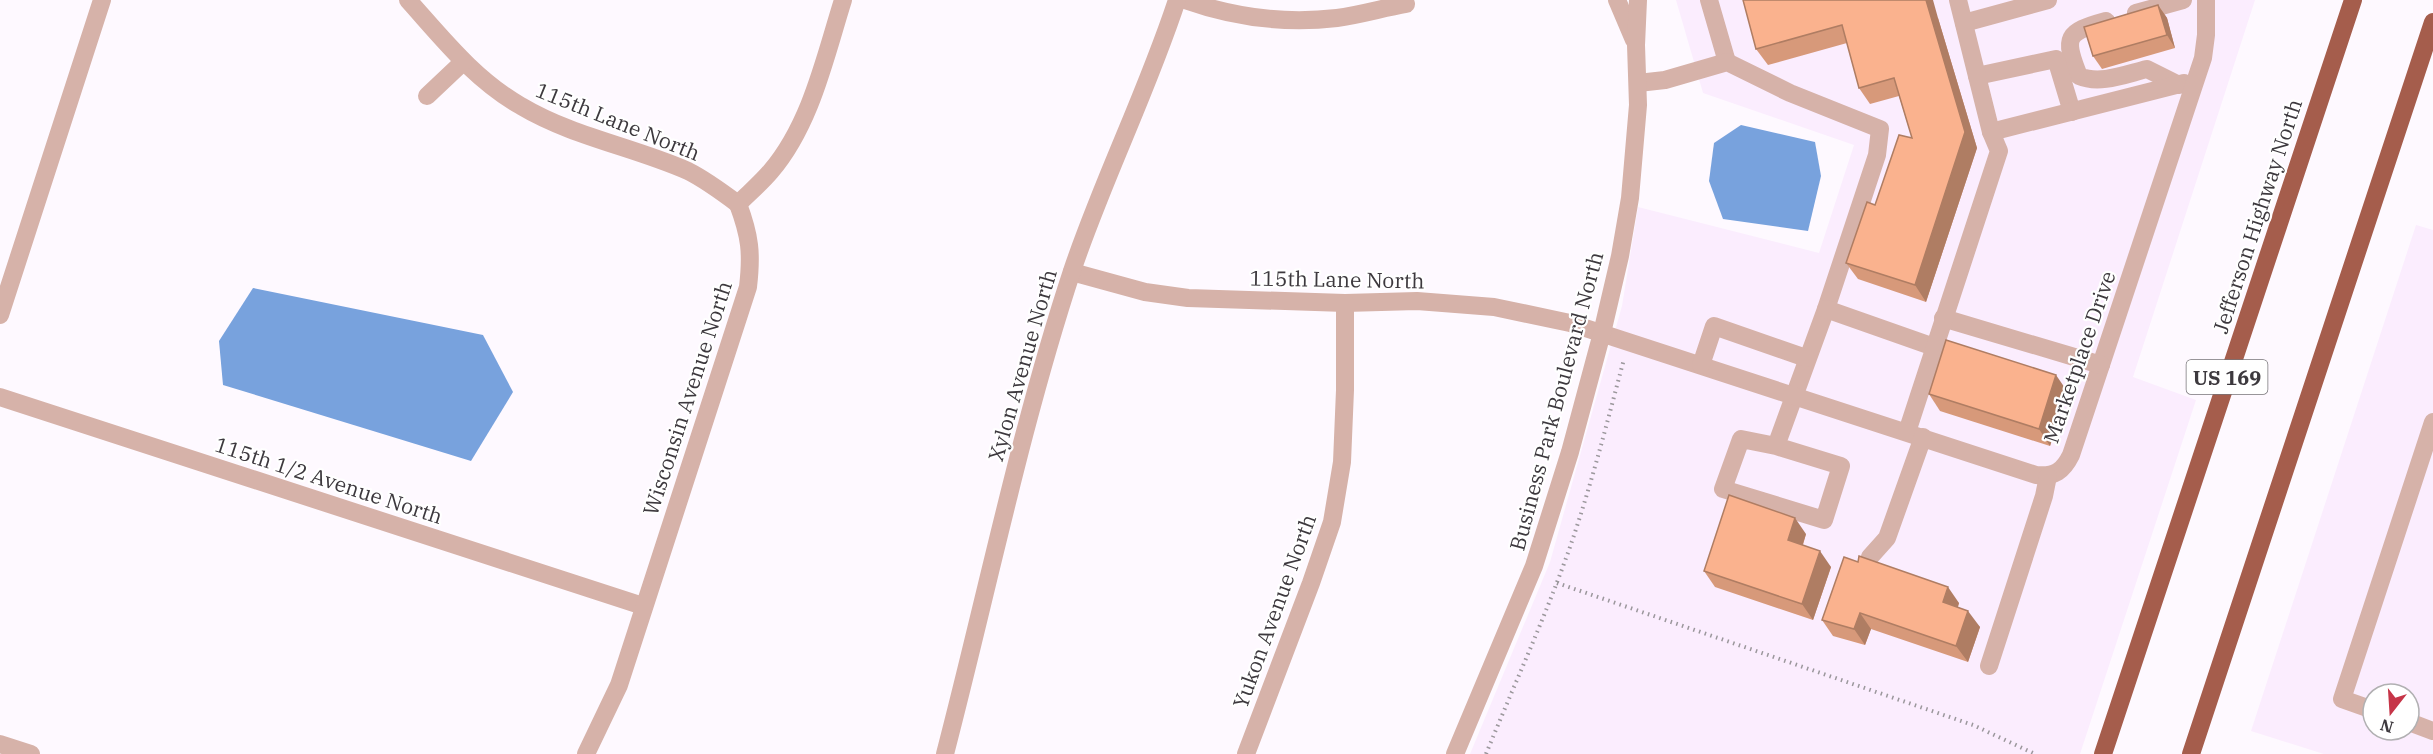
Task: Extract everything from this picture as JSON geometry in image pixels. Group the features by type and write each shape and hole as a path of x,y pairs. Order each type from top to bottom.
{"highway":[{"name":"Jefferson Highway North","path":"2103,754 2353,0"},
{"path":"2191,754 2433,22"}],"street":[{"path":"0,315 102,0"},
{"name":"115th Lane North","path":"408,0 463,62 494,88 521,106 572,130 687,171 711,184 738,204"},
{"path":"738,204 771,170 790,143 816,87 843,0"},
{"name":"Xylon Avenue North","path":"945,754 1031,404 1089,222 1164,39 1177,0"},
{"path":"1185,0 1248,16 1303,20 1337,18 1406,4"},
{"name":"Business Park Boulevard North","path":"1617,0 1636,45"},
{"name":"Business Park Boulevard North","path":"1455,754 1534,566 1570,452 1602,333 1620,256 1630,198 1638,115 1636,45 1638,0"},
{"path":"1709,0 1727,62"},
{"path":"1867,566 1870,557 1887,538 1915,435 1934,347 1999,151 1991,132 1958,0"},
{"path":"1964,22 2048,0"},
{"path":"2184,0 2080,28 2070,38 2069,50 2079,76 2089,80 2114,78 2147,69 2187,82"},
{"name":"Marketplace Drive","path":"2048,476 2066,466 2071,455 2101,365 2187,82 2203,58 2206,35 2206,0"},
{"path":"1977,76 2056,59 2072,112"},
{"path":"427,96 463,62"},
{"path":"1638,83 1665,80 1727,62 1790,93 1880,129 1877,155 1826,309 1806,358 1776,446"},
{"path":"1991,132 2187,82"},
{"name":"Wisconsin Avenue North","path":"586,754 619,685 748,287 751,257 747,228 738,204"},
{"name":"115th Lane North","path":"1072,272 1145,292 1188,298 1345,303 1417,301 1494,307 1560,321 1602,333"},
{"name":"Yukon Avenue North","path":"1246,754 1332,522 1342,462 1345,303"},
{"path":"1826,309 1934,347"},
{"path":"1943,318 2101,365"},
{"path":"1701,365 1714,326 1806,358"},
{"path":"1602,333 2036,475 2048,476 2044,496 1989,666"},
{"name":"115th 1/2 Avenue North","path":"0,397 643,606"},
{"path":"2361,706 2342,699 2433,422"},
{"path":"1741,439 1776,446 1841,466 1824,520 1723,489 1741,439"},
{"path":"0,744 31,754"}],"path":[{"path":"1486,754 1557,583 1602,446 1624,359"},
{"path":"1557,583 1973,725 2035,754"}],"shaded area":[{"path":"1676,0 2255,0 2133,377 2196,400 2080,754 1470,754 1550,562 1622,306 1638,207 1819,253 1854,145 1703,93"},
{"path":"2416,225 2433,230 2433,754 2324,754 2251,731"}],"water":[{"path":"1741,125 1815,142 1821,176 1808,231 1723,219 1709,181 1714,143"},
{"path":"253,288 483,335 513,392 471,461 223,385 219,341"}],"building":[{"path":"1743,0 1926,0 1965,132 1915,285 1846,263 1867,202 1875,205 1899,135 1912,138 1894,78 1859,88 1842,25 1756,49"},
{"path":"2158,5 2167,35 2093,56 2084,27"},
{"path":"1946,340 2056,375 2039,429 1929,394"},
{"path":"1729,495 1795,518 1788,540 1820,551 1802,604 1704,571"},
{"path":"1859,556 1948,587 1943,602 1968,611 1956,646 1860,613 1854,629 1822,620 1844,557 1858,562"}]}
